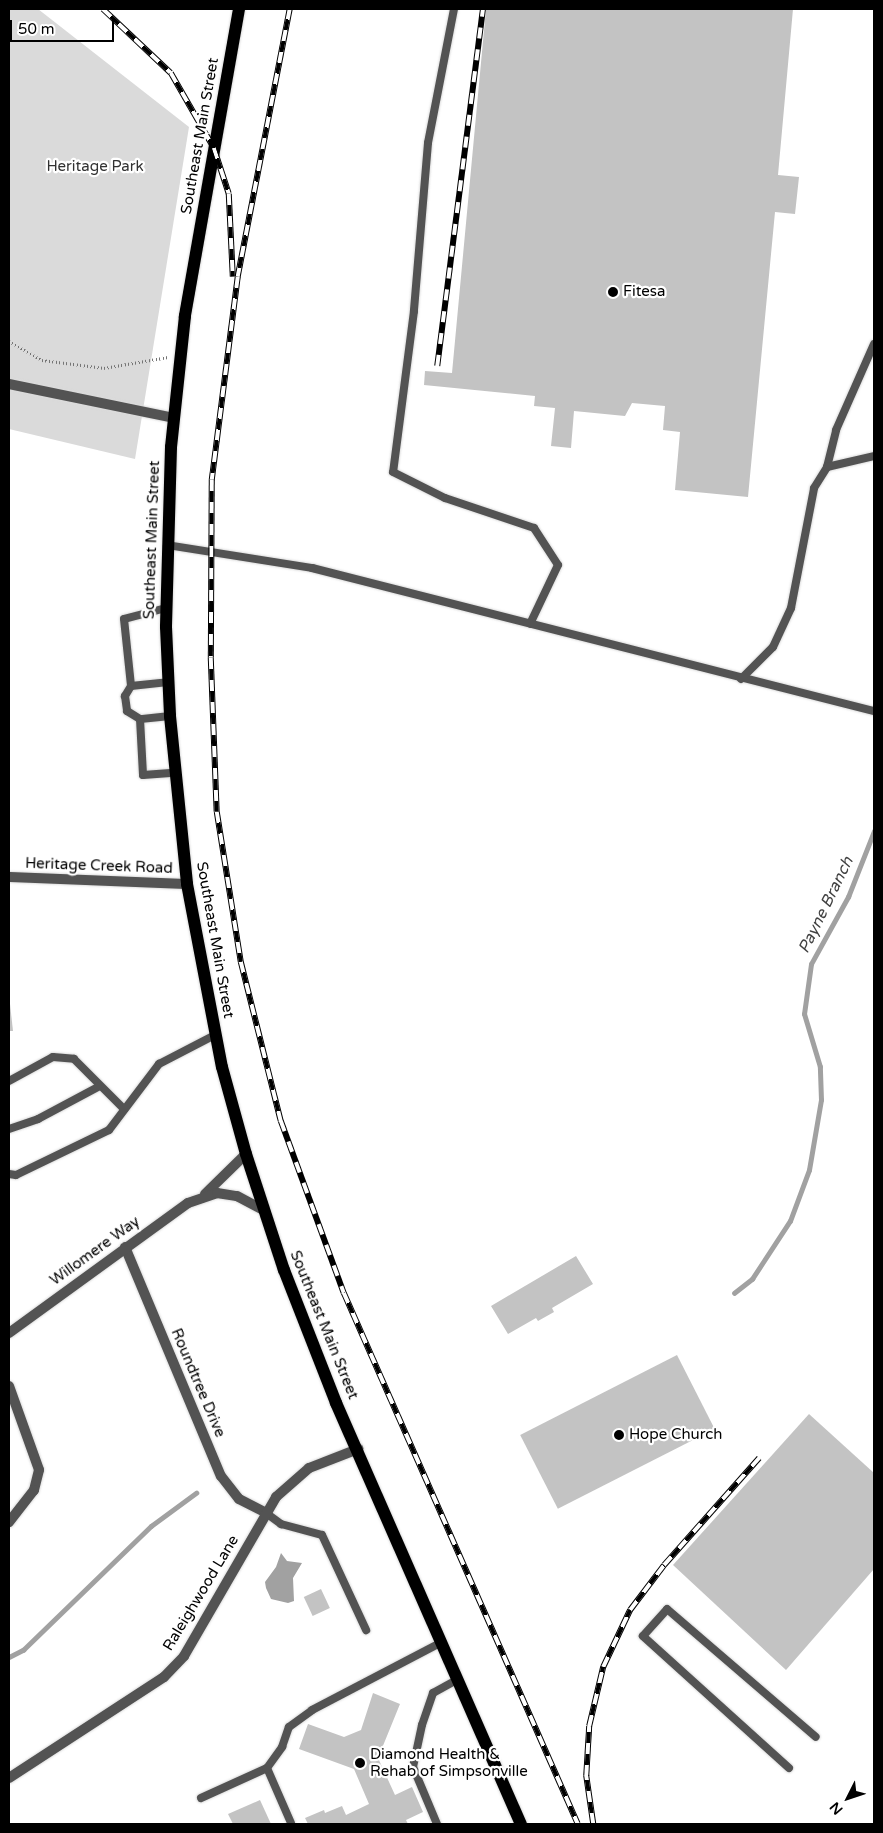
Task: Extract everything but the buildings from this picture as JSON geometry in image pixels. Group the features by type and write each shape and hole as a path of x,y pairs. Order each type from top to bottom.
{"main road":[{"name":"Southeast Main Street","path":"239,9 180,356 174,418 167,545 168,682 174,773 188,884 216,1035 246,1154 263,1210 309,1338 521,1824"}],"street":[{"path":"9,384 174,418"},
{"name":"Heritage Creek Road","path":"9,877 188,884"},
{"name":"Willomere Way","path":"9,1333 125,1247 200,1198 231,1173 246,1154"},
{"name":"Willomere Way","path":"200,1198 217,1193 237,1196 263,1210"},
{"name":"Roundtree Drive","path":"125,1247 221,1476 239,1499 266,1513"},
{"path":"9,1386 40,1470 34,1490 9,1522"},
{"name":"Raleighwood Lane","path":"9,1778 164,1677 184,1656 276,1497 310,1468 358,1449"}],"lane":[{"path":"454,9 428,143 414,311 393,472 445,498 534,528 558,564 530,624"},
{"path":"741,679 773,647 791,608 814,488 827,467 836,430 874,344"},
{"path":"827,467 874,456"},
{"path":"167,545 312,568 741,679 874,711"},
{"path":"166,608 124,619 131,686 125,696 127,711 140,719 170,716"},
{"path":"131,686 168,682"},
{"path":"140,719 142,775 174,773"},
{"path":"9,1174 16,1175 109,1130 159,1064 216,1035"},
{"path":"9,1081 53,1057 74,1059 98,1087 124,1109"},
{"path":"9,1129 38,1119 98,1087"},
{"path":"266,1513 281,1524 322,1535 366,1630"},
{"path":"789,1768 643,1636 667,1609 816,1737"},
{"path":"200,1798 267,1768 282,1747 289,1727 376,1674 442,1642"},
{"path":"437,1824 413,1767 422,1725 433,1693 458,1678"},
{"path":"267,1768 291,1823"}],"path":[{"path":"9,341 42,360 104,368 146,358 180,356"}],"green space":[{"name":"Heritage Park","path":"9,9 38,9 189,127 135,459 9,429"}],"shaded area":[{"path":"281,1553 287,1561 302,1563 293,1578 294,1601 288,1603 271,1599 265,1582 276,1567"}],"waterway":[{"name":"Payne Branch","path":"734,1293 752,1279 790,1221 809,1170 821,1100 820,1067 804,1014 811,964 848,897 874,831"},
{"path":"9,1657 23,1650 151,1526 196,1493"}],"railway":[{"path":"103,9 171,73 214,148 229,194 233,277"},
{"path":"290,9 238,277 212,480 211,658 217,812 241,962 281,1121 344,1293 578,1824"},
{"path":"437,366 483,9"},
{"path":"593,1824 586,1776 589,1726 603,1667 630,1610 664,1565 759,1458"}],"place":[{"name":"Fitesa","path":"613,292"},
{"name":"Hope Church","path":"619,1435"},
{"name":"Diamond Health & Rehab of Simpsonville","path":"360,1763"}]}
